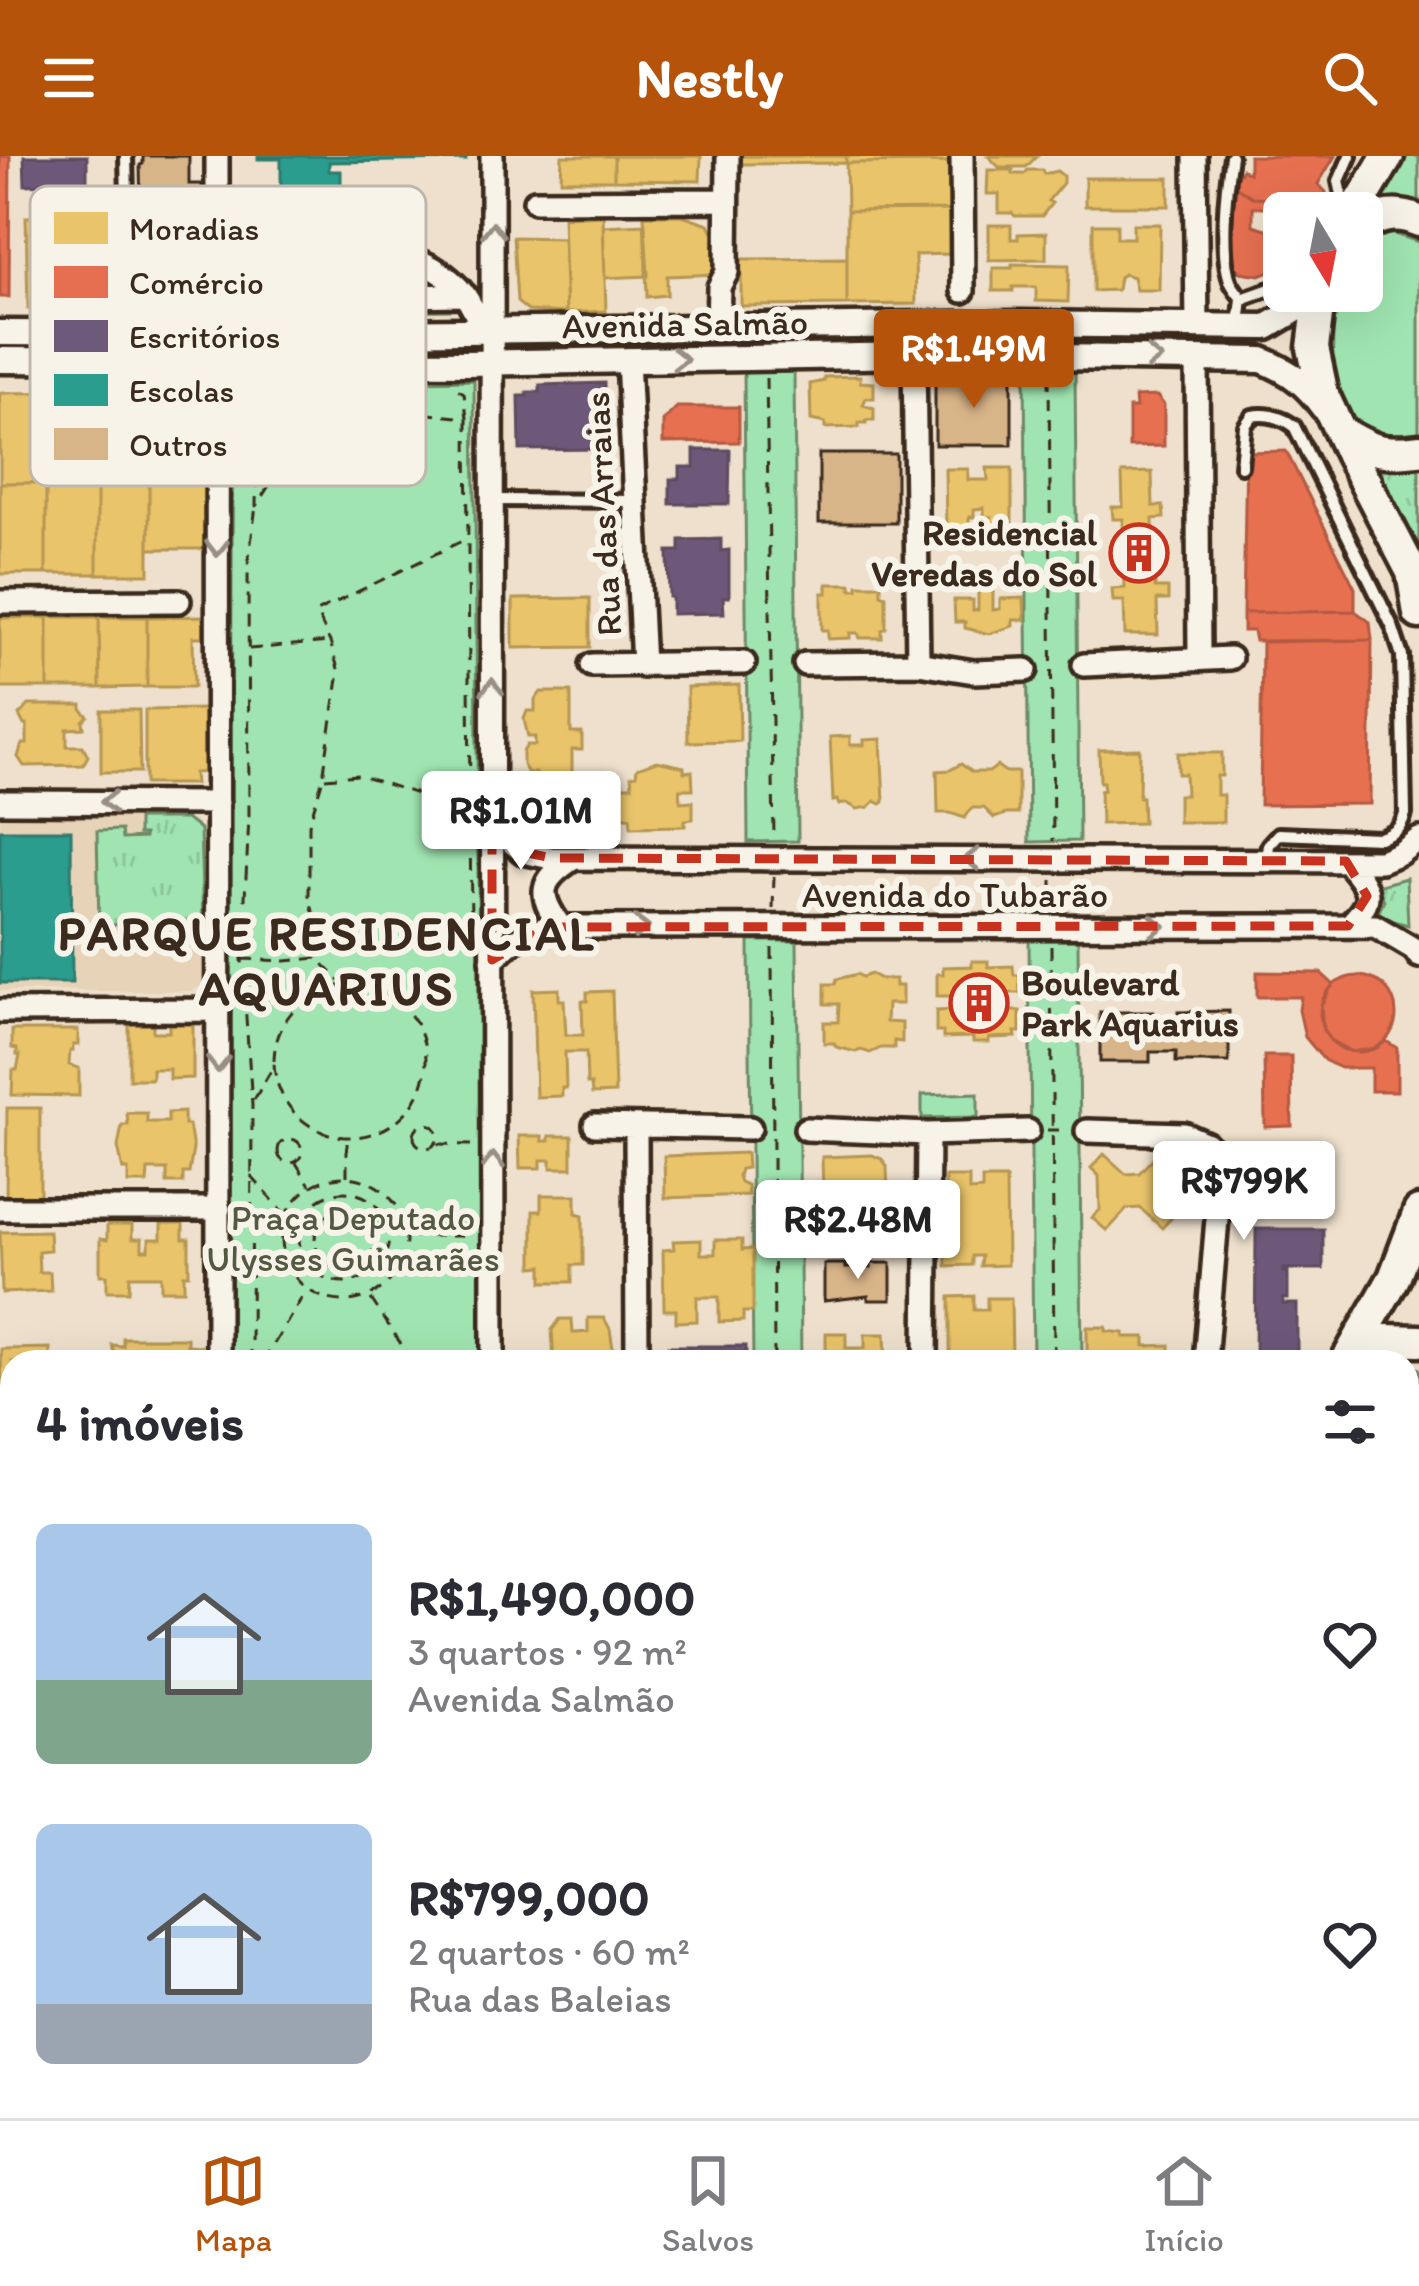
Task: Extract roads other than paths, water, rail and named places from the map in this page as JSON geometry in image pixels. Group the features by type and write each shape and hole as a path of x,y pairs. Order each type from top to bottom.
{"main road":[{"path":"1363,192 1385,156"},
{"path":"1383,216 1400,214 1419,220"},
{"path":"1317,312 1313,348 1323,395 1412,572 1419,613"},
{"path":"1340,431 1382,453 1419,450"},
{"path":"1355,1350 1394,1278 1419,1212"},
{"path":"1369,1350 1386,1340 1419,1341"}],"street":[{"path":"217,156 219,186"},
{"path":"492,156 487,331 492,362 493,1350"},
{"path":"718,327 719,286 727,272 728,156"},
{"path":"962,156 963,291"},
{"path":"1195,156 1197,327"},
{"path":"535,201 727,200"},
{"path":"426,265 465,295 487,331"},
{"path":"426,296 465,295"},
{"name":"Avenida Salmão","path":"426,332 1019,324 1267,327 1293,312"},
{"path":"1019,324 1020,356"},
{"path":"628,359 636,344 662,328"},
{"name":"Avenida Salmão","path":"0,333 30,333"},
{"path":"914,356 918,663"},
{"name":"Avenida Salmão","path":"426,362 914,356 1262,360 1287,370 1311,389 1340,431"},
{"path":"1197,358 1198,659"},
{"name":"Rua das Arraias","path":"628,359 643,666"},
{"name":"Avenida Salmão","path":"0,360 30,360"},
{"path":"217,486 218,1350"},
{"path":"0,602 179,601"},
{"path":"1084,665 1230,658"},
{"path":"592,665 744,663"},
{"path":"806,664 918,663 974,671 1026,670"},
{"path":"0,802 218,803"},
{"name":"Avenida do Tubarão","path":"492,826 523,852 551,859 1381,861 1419,839"},
{"path":"561,927 545,901 544,884 573,859"},
{"path":"1346,861 1365,883 1367,896 1364,911 1348,926"},
{"name":"Avenida do Tubarão","path":"492,960 514,939 547,927 1376,926 1419,956"},
{"path":"0,1012 218,1010"},
{"path":"595,1125 750,1128"},
{"path":"636,1126 637,1350"},
{"path":"806,1129 928,1134 1028,1131"},
{"path":"1087,1130 1184,1134 1207,1144 1219,1160 1206,1350"},
{"path":"926,1350 928,1134"},
{"path":"0,1209 219,1209"}],"lane":[{"path":"126,156 127,186"},
{"path":"1231,156 1227,261 1231,282 1242,299 1238,327"},
{"path":"1342,192 1339,181 1350,156"},
{"path":"1242,299 1263,292"},
{"path":"1241,466 1245,426 1252,416 1283,419 1294,427 1392,626 1402,656 1402,826 1380,838 1278,834 1270,839 1266,860"},
{"path":"492,500 635,501"}],"place":[{"name":"Residencial Veredas do Sol","path":"1139,553"},
{"name":"Boulevard Park Aquarius","path":"979,1003"}],"district":[{"name":"PARQUE RESIDENCIAL AQUARIUS","path":"327,960"}],"park label":[{"name":"Praça Deputado Ulysses Guimarães","path":"353,1238"}]}
